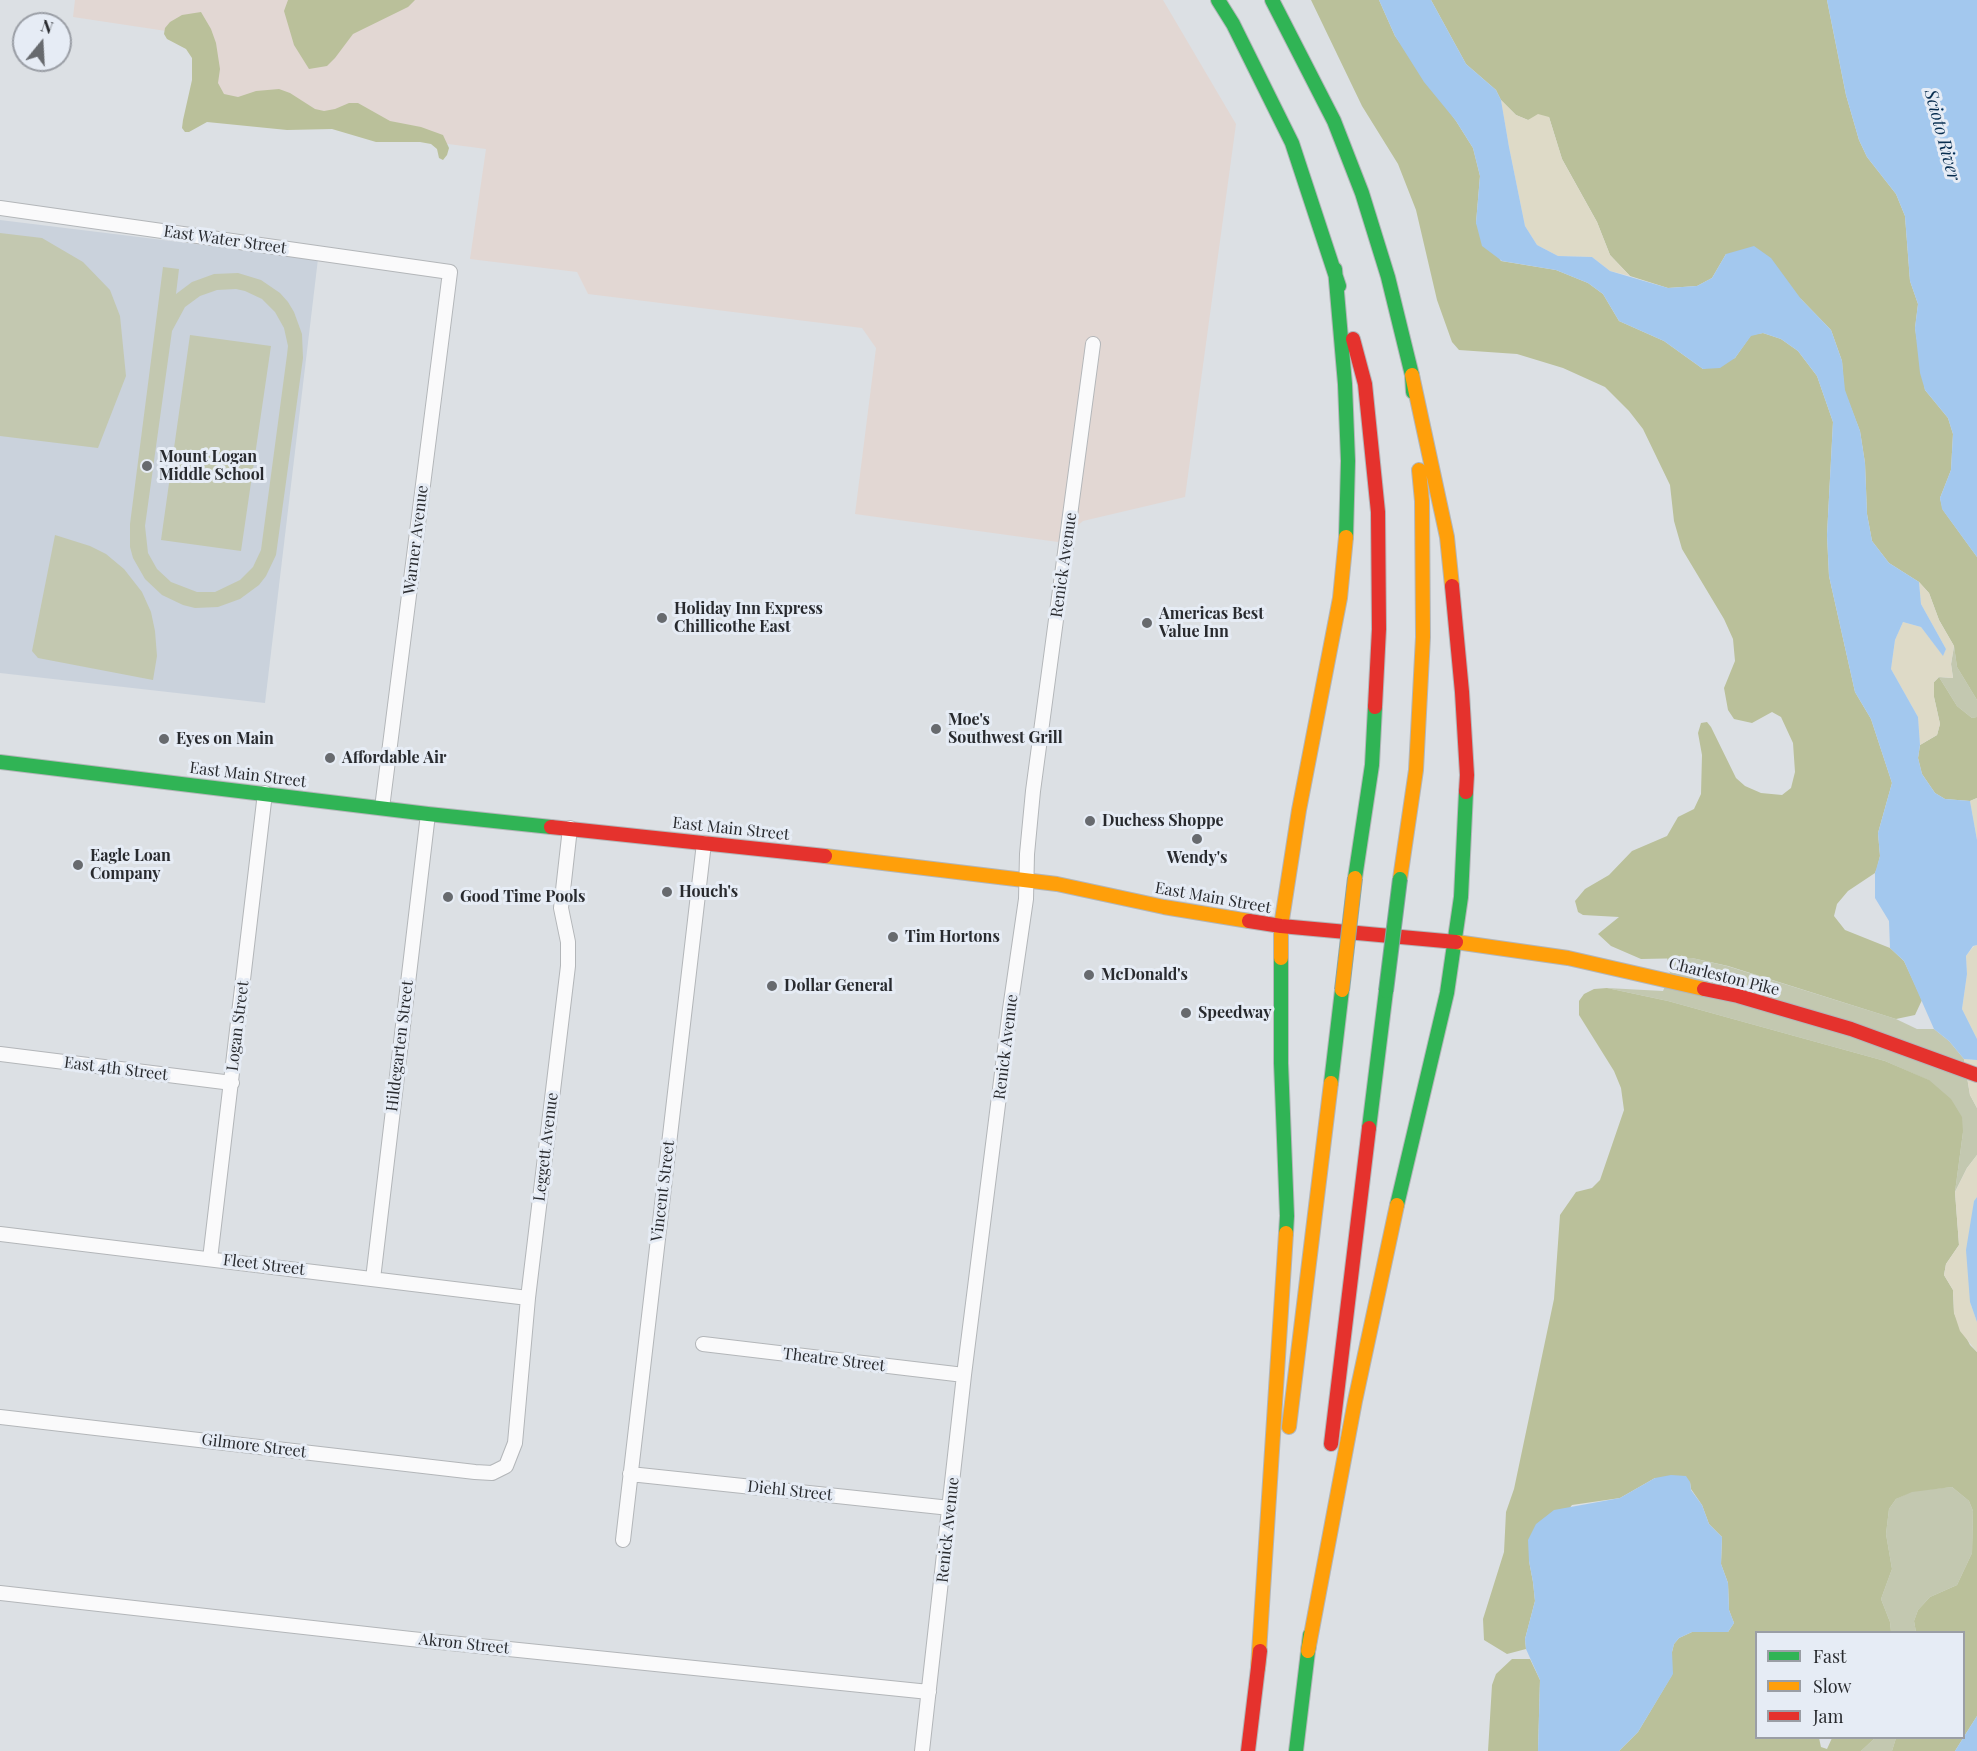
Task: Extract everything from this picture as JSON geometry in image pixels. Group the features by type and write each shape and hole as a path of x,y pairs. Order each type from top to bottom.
{"main road":[{"path":"1218,0 1233,24 1292,143 1335,269 1365,384 1378,512 1379,629 1372,765 1355,878 1288,1436"},
{"path":"1272,0 1334,121 1362,193 1388,277 1447,537 1462,692 1467,775 1461,897 1447,993 1399,1193 1359,1377 1308,1651"},
{"path":"1258,1668 1287,1216 1281,1063 1281,926 1299,810 1340,598 1346,544 1348,461 1345,384 1335,269"},
{"path":"1296,1751 1386,991 1416,770 1423,637 1422,501 1412,375"},
{"name":"East Main Street","path":"0,762 428,814 867,860 1057,884 1228,919 1456,942"},
{"name":"Charleston Pike","path":"1456,942 1546,954 1651,976 1798,1012 1911,1049 1977,1075"},
{"path":"1248,1751 1285,1460"}],"street":[{"name":"East Water Street","path":"0,208 450,272"},
{"name":"Warner Avenue","path":"382,808 450,272"},
{"name":"Renick Avenue","path":"922,1751 964,1375 1027,880 1033,791 1093,344"},
{"name":"Logan Street","path":"210,1259 265,794"},
{"name":"Hildegarten Street","path":"374,1279 428,814"},
{"name":"Leggett Avenue","path":"506,1466 515,1443 528,1298 568,966 568,942 561,908 570,828"},
{"name":"Vincent Street","path":"623,1540 704,843"},
{"name":"East 4th Street","path":"0,1054 232,1083"},
{"name":"Fleet Street","path":"0,1234 528,1298"},
{"name":"Theatre Street","path":"703,1344 964,1375"},
{"name":"Gilmore Street","path":"0,1417 475,1472 492,1473 506,1466"},
{"name":"Diehl Street","path":"630,1474 950,1508"},
{"name":"Akron Street","path":"0,1593 411,1639 929,1692"}],"shaded area":[{"path":"75,0 1163,0 1236,124 1185,497 1083,521 1058,542 855,514 876,348 862,328 588,294 577,272 470,259 486,149 199,111 206,37 73,17"},
{"name":"Mount Logan Middle School","path":"0,220 318,259 265,703 0,673"}],"green space":[{"path":"288,0 415,0 408,7 353,34 327,66 309,69 294,45 284,11"},
{"path":"1311,0 1379,0 1395,36 1473,148 1480,176 1476,223 1501,261 1556,270 1588,283 1603,294 1619,321 1664,341 1703,369 1735,358 1751,335 1763,333 1781,339 1798,351 1817,376 1833,422 1827,535 1829,576 1855,692 1871,719 1892,783 1878,833 1880,856 1875,873 1848,891 1837,904 1834,916 1845,930 1890,948 1904,961 1922,1000 1915,1015 1896,1019 1728,966 1692,958 1641,959 1611,946 1598,934 1619,917 1583,915 1578,912 1575,901 1585,889 1609,875 1632,851 1667,836 1678,817 1694,809 1701,794 1702,755 1698,733 1701,723 1707,722 1711,727 1736,778 1745,786 1761,793 1782,795 1791,788 1795,772 1793,743 1781,717 1772,712 1752,723 1734,719 1728,710 1724,688 1735,661 1733,639 1724,619 1682,549 1674,521 1670,485 1643,429 1629,411 1605,387 1563,368 1517,354 1459,350 1452,342 1437,300 1416,210 1398,164 1362,106"},
{"path":"1431,0 1827,0 1846,95 1859,140 1867,157 1896,194 1905,216 1910,281 1918,304 1915,328 1925,390 1948,418 1953,434 1951,470 1940,498 1943,510 1977,557 1977,700 1957,667 1954,646 1939,620 1929,593 1919,582 1889,563 1872,541 1867,514 1865,463 1860,431 1844,390 1842,361 1831,330 1801,299 1726,254 1712,278 1697,286 1668,288 1630,276 1610,255 1597,222 1562,159 1549,117 1528,120 1516,115 1501,100 1496,90 1466,64"},
{"path":"201,12 216,43 220,69 218,83 224,94 238,97 256,91 279,89 290,93 315,109 324,111 349,103 358,103 390,121 421,127 443,135 449,148 447,155 443,160 439,158 437,149 431,144 376,142 332,129 287,130 207,122 185,132 182,128 192,80 192,58 186,49 167,39 164,34 170,22 182,15"},
{"path":"0,233 42,238 83,262 110,290 120,316 126,376 98,448 0,436"},
{"path":"163,267 179,269 176,294 192,282 214,274 238,273 261,280 280,293 294,312 302,334 303,358 276,555 266,576 259,585 240,599 218,607 195,608 183,605 162,595 145,579 133,558 130,547 130,524","holes":["217,290 245,291 262,299 275,312 284,328 288,346 261,550 253,567 240,580 215,592 197,592 171,582 157,569 148,553 145,526 172,331 185,307 200,296"]},
{"path":"190,335 271,346 241,551 161,540"},
{"path":"55,535 90,546 106,554 124,569 142,592 151,612 155,631 157,656 153,680 38,658 32,651"},
{"path":"1954,646 1957,667 1977,700 1977,717 1972,718 1957,706 1939,677 1953,678 1951,664"},
{"path":"1939,677 1957,706 1972,718 1977,717 1977,798 1970,801 1945,799 1935,793 1922,774 1918,758 1920,745 1937,735 1940,724 1934,697 1934,682"},
{"path":"1667,958 1692,958 1727,966 1896,1019 1917,1029 1934,1029 1949,1041 1964,1059 1970,1095 1977,1108 1977,1155 1967,1168 1955,1192 1963,1132 1928,1080 1885,1061 1668,1001 1607,988 1663,991 1670,974"},
{"path":"1607,988 1668,1001 1885,1061 1929,1080 1951,1099 1962,1117 1963,1132 1955,1192 1959,1245 1946,1264 1944,1275 1953,1290 1954,1313 1970,1345 1977,1352 1977,1716 1965,1735 1965,1631 1916,1631 1914,1621 1918,1610 1930,1597 1957,1585 1972,1553 1973,1511 1969,1501 1952,1487 1912,1492 1896,1499 1889,1509 1886,1534 1892,1569 1881,1599 1890,1622 1891,1631 1755,1631 1755,1739 1819,1739 1821,1747 1827,1749 1832,1739 1874,1739 1861,1751 1619,1751 1638,1732 1672,1675 1672,1652 1679,1638 1692,1632 1728,1632 1734,1623 1729,1610 1728,1583 1721,1564 1722,1537 1709,1524 1702,1505 1691,1489 1690,1482 1655,1478 1620,1498 1572,1505 1529,1561 1535,1601 1525,1639 1526,1649 1507,1654 1484,1640 1483,1619 1504,1552 1506,1512 1514,1489 1554,1299 1560,1215 1576,1192 1592,1188 1600,1180 1624,1110 1621,1088 1614,1071 1579,1015 1579,1001 1584,994 1594,989"},
{"path":"1952,1487 1969,1501 1973,1511 1972,1553 1957,1585 1930,1597 1918,1610 1914,1621 1916,1631 1891,1631 1890,1622 1881,1599 1892,1569 1886,1534 1889,1509 1896,1499 1912,1491"},
{"path":"1512,1659 1530,1659 1540,1680 1538,1751 1488,1751 1492,1685 1496,1674"},
{"path":"1874,1739 1896,1739 1892,1751 1861,1751"},
{"path":"1896,1739 1962,1739 1955,1751 1892,1751"}],"sand":[{"path":"1501,100 1516,115 1528,120 1538,114 1549,117 1562,159 1597,222 1610,255 1630,276 1610,271 1592,257 1558,256 1537,245 1525,226"},
{"path":"1919,582 1929,593 1939,620 1954,646 1951,664 1953,678 1939,677 1934,682 1934,697 1940,724 1937,735 1920,745 1918,717 1891,669 1895,640 1903,622 1921,627 1943,655 1946,649 1921,604"},
{"path":"1977,798 1977,840 1970,801"},
{"path":"1977,945 1977,1039 1962,1009 1967,974 1966,956"},
{"path":"1964,1059 1977,1060 1977,1108 1970,1095"},
{"path":"1977,1155 1977,1197 1974,1201 1970,1302 1977,1322 1977,1352 1960,1331 1954,1313 1953,1290 1944,1275 1946,1264 1959,1245 1955,1192 1967,1168"}],"water":[{"path":"1379,0 1431,0 1466,64 1496,90 1501,100 1525,226 1537,245 1558,256 1592,257 1610,271 1668,288 1697,286 1712,278 1726,254 1754,246 1771,258 1801,299 1831,330 1842,361 1845,390 1860,431 1865,463 1867,514 1872,541 1889,563 1919,582 1921,604 1946,649 1943,656 1921,627 1903,622 1895,640 1891,669 1918,717 1920,745 1918,758 1922,774 1935,793 1945,799 1970,801 1977,840 1977,945 1973,946 1966,956 1967,974 1962,1009 1977,1039 1977,1060 1964,1059 1949,1041 1934,1029 1904,961 1890,948 1889,921 1875,898 1875,873 1880,856 1878,833 1892,783 1871,719 1855,692 1829,576 1827,535 1833,422 1817,376 1798,351 1781,339 1763,333 1751,336 1735,358 1720,368 1703,369 1664,341 1619,321 1603,294 1588,283 1556,270 1502,261 1482,246 1476,223 1480,176 1473,148 1456,121 1424,82 1395,36"},
{"name":"Scioto River","path":"1827,0 1977,0 1977,557 1942,509 1940,498 1951,470 1953,434 1948,418 1925,390 1920,373 1915,328 1918,304 1910,281 1905,216 1896,194 1867,157 1859,140 1846,95"},
{"path":"1977,1197 1977,1322 1970,1302 1966,1250 1974,1201"},
{"path":"1671,1475 1686,1476 1691,1490 1702,1505 1709,1524 1722,1537 1721,1564 1728,1583 1729,1610 1734,1623 1728,1632 1692,1632 1679,1638 1672,1652 1673,1674 1638,1732 1619,1751 1538,1751 1540,1680 1526,1649 1525,1639 1535,1601 1528,1540 1536,1524 1554,1510 1620,1498 1655,1478"},
{"path":"1977,1716 1977,1751 1955,1751 1963,1739 1965,1739 1965,1735"}],"traffic: fast":[{"path":"1218,0 1233,24 1292,143 1339,286"},
{"path":"1272,0 1334,121 1362,193 1388,277 1412,375 1413,392"},
{"path":"1335,269 1345,384 1348,461 1346,537"},
{"path":"1355,878 1372,765 1375,707"},
{"path":"0,762 551,827"},
{"path":"1397,1205 1447,993 1461,897 1466,792"},
{"path":"1386,991 1400,879"},
{"path":"1281,958 1281,1063 1286,1233"},
{"path":"1331,1083 1342,990"},
{"path":"1369,1128 1386,991"},
{"path":"1296,1751 1310,1635"}],"traffic: slow":[{"path":"1412,375 1447,537 1452,586"},
{"path":"1400,879 1416,770 1423,637 1422,501 1419,470"},
{"path":"1281,958 1281,926 1299,810 1340,598 1346,537"},
{"path":"825,856 1057,884 1164,907 1249,921"},
{"path":"1342,990 1355,878"},
{"path":"1456,942 1568,958 1704,989"},
{"path":"1289,1427 1331,1083"},
{"path":"1308,1651 1355,1401 1397,1205"},
{"path":"1258,1668 1286,1233"}],"traffic: jam":[{"path":"1353,339 1365,384 1378,512 1379,629 1375,707"},
{"path":"1452,586 1462,692 1466,792"},
{"path":"551,827 825,856"},
{"path":"1249,921 1456,942"},
{"path":"1704,989 1738,996 1851,1029 1977,1075"},
{"path":"1331,1444 1369,1128"},
{"path":"1248,1751 1260,1651"}],"place":[{"name":"Mount Logan Middle School","path":"147,466"},
{"name":"Holiday Inn Express Chillicothe East","path":"662,618"},
{"name":"Americas Best Value Inn","path":"1147,623"},
{"name":"Moe's Southwest Grill","path":"936,729"},
{"name":"Eyes on Main","path":"164,739"},
{"name":"Affordable Air","path":"330,758"},
{"name":"Duchess Shoppe","path":"1090,821"},
{"name":"Wendy's","path":"1197,839"},
{"name":"Eagle Loan Company","path":"78,865"},
{"name":"Houch's","path":"667,892"},
{"name":"Good Time Pools","path":"448,897"},
{"name":"Tim Hortons","path":"893,937"},
{"name":"McDonald's","path":"1089,975"},
{"name":"Dollar General","path":"772,986"},
{"name":"Speedway","path":"1186,1013"}]}
